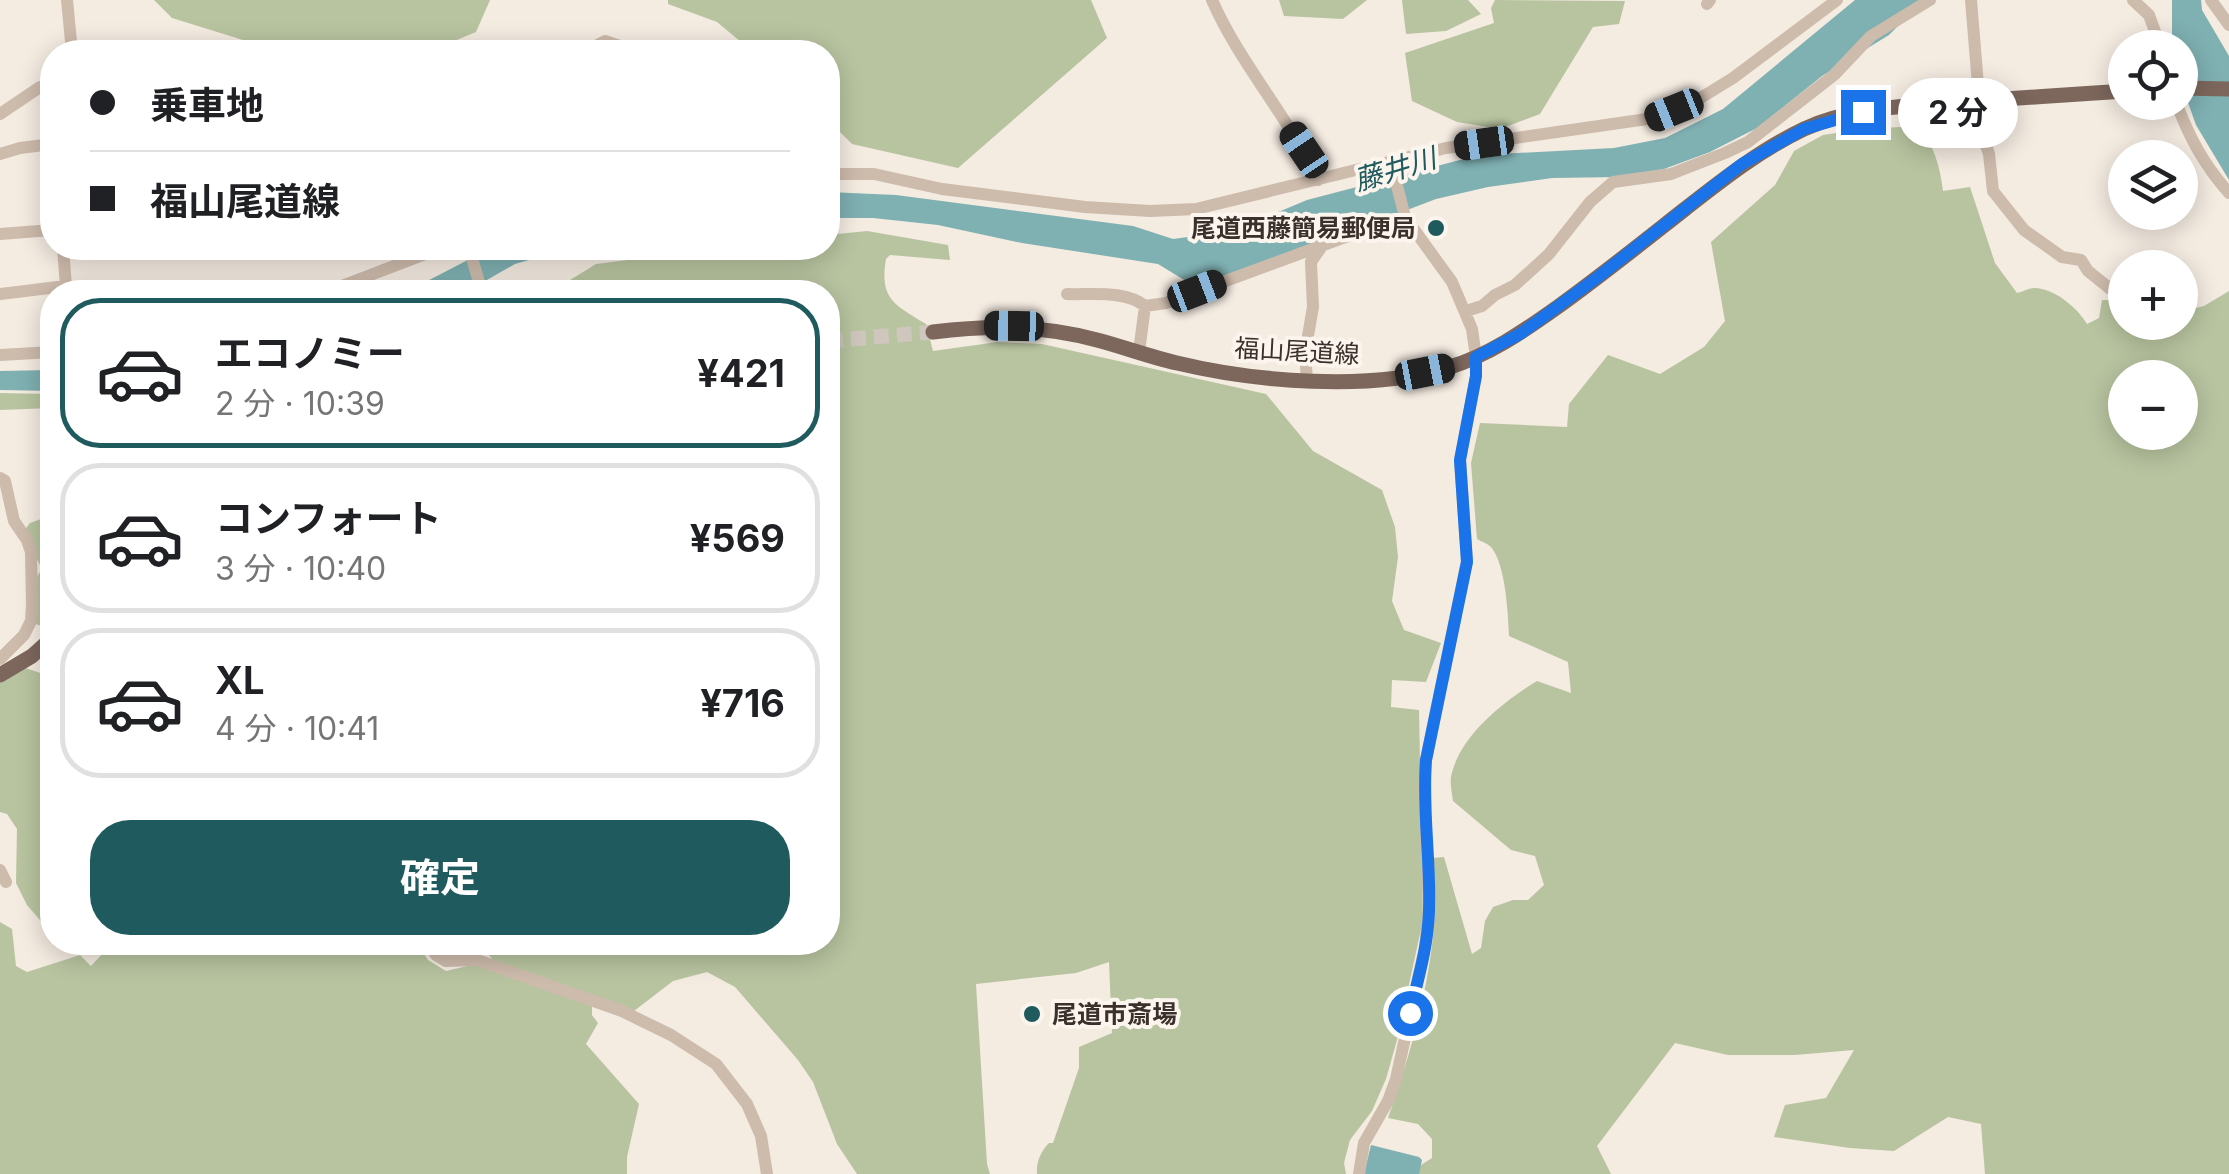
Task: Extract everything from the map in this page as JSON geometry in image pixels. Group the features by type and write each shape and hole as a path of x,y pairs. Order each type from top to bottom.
{"main road":[{"path":"2198,88 2229,89"},
{"name":"福山尾道線","path":"932,332 1014,326 1077,336 1239,375 1368,381 1404,377 1447,368 1520,334 1742,164 1804,129 1883,107 2108,92"},
{"path":"0,675 40,649"}],"street":[{"path":"67,0 71,40"},
{"path":"1212,0 1220,19 1304,150 1318,180"},
{"path":"840,171 942,189 1086,207 1196,209 1446,148 1654,118 1694,102 1733,78 1837,0"},
{"path":"1971,0 1982,134 1990,154 1993,191 2024,230 2062,256 2080,260 2108,287"},
{"path":"2133,0 2149,15 2154,30"},
{"path":"2211,0 2229,25"},
{"path":"1466,312 1516,285 1549,254 1590,202 1613,182 1671,174 1748,142 1834,75 1871,36 1925,1"},
{"path":"0,114 40,87"},
{"path":"2183,120 2209,171 2229,194"},
{"path":"1742,164 1748,142"},
{"path":"0,154 40,146"},
{"path":"1358,1174 1364,1143 1396,1079 1426,946 1426,760 1467,562 1460,460 1476,376 1472,330 1466,312 1452,282 1406,217 1392,162"},
{"path":"1067,294 1122,296 1146,306 1166,303 1406,217"},
{"path":"0,234 40,231"},
{"path":"1306,380 1313,307 1311,262 1323,244"},
{"path":"357,280 410,260"},
{"path":"0,294 40,289"},
{"path":"1139,352 1146,306"},
{"path":"0,355 40,353"},
{"path":"0,478 5,481 14,520 31,552 32,582 30,620 19,643 0,660"},
{"path":"436,955 446,960 477,960 622,1011 671,1035 716,1064 746,1104 762,1136 766,1174"}],"green space":[{"path":"154,0 490,0 476,32 457,40 243,40 172,18"},
{"path":"668,0 1091,0 1107,38 958,168 852,144 840,132 840,40 739,40 717,22 668,4"},
{"path":"1279,0 1367,0 1343,19 1284,16"},
{"path":"1402,0 1468,0 1481,14 1446,31 1406,34"},
{"path":"1495,0 1625,1 1619,24 1593,27 1540,114 1500,129 1457,122 1412,101 1405,53 1494,23 1491,8"},
{"path":"1920,126 1936,157 1943,191 1970,187 1995,263 2017,293 2033,288 2049,291 2078,311 2087,324 2099,318 2102,300 2108,300 2108,340 2198,340 2198,308 2229,291 2229,1174 1985,1174 1981,1124 1948,1117 1894,1151 1774,1137 1785,1105 1826,1098 1854,1050 1728,1055 1675,1043 1597,1146 1611,1174 1418,1174 1421,1165 1432,1158 1432,1139 1418,1124 1388,1118 1412,1043 1429,965 1435,906 1433,858 1444,857 1472,954 1481,948 1485,921 1493,907 1528,900 1544,885 1535,856 1511,850 1453,801 1451,780 1456,762 1485,721 1537,681 1571,693 1568,662 1509,636 1500,565 1491,547 1477,539 1471,463 1480,423 1567,427 1569,404 1608,355 1660,374 1704,347 1725,321 1711,242 1775,185 1794,151 1823,135"},
{"path":"867,231 948,245 950,260 890,255 884,272 892,299 926,324 933,351 998,342 1042,344 1266,394 1313,451 1382,490 1395,527 1398,557 1392,601 1404,630 1441,643 1426,682 1392,680 1391,707 1419,710 1423,920 1386,1079 1372,1111 1350,1140 1344,1163 1346,1174 1037,1174 1040,1157 1053,1143 1079,1068 1079,1047 1112,1033 1109,962 1076,973 976,984 990,1174 857,1174 837,1144 813,1082 735,987 707,972 673,981 634,1011 496,964 489,955 840,955 840,280 570,280 596,264 628,260 840,260 840,234"},
{"path":"0,393 40,394 40,408 0,410"},
{"path":"40,519 40,565 23,532 30,523"},
{"path":"40,572 40,626 30,622 34,581"},
{"path":"14,664 40,673 40,920 16,883 17,829 7,814 0,812 0,671"},
{"path":"0,922 12,929 16,966 27,972 80,955 91,966 101,955 425,955 446,971 476,964 592,1005 592,1015 598,1023 586,1044 639,1104 627,1174 0,1174"}],"water":[{"path":"1855,0 1924,0 1889,35 1822,76 1757,128 1710,152 1664,169 1620,177 1552,178 1436,199 1199,289 1158,264 1022,243 938,225 840,218 840,193 896,195 1133,226 1173,239 1233,231 1307,200 1479,155 1614,148 1665,138 1723,109"},
{"path":"2172,0 2201,0 2202,10 2229,56 2229,180 2194,120 2198,120 2198,30 2172,30"},
{"path":"468,260 529,260 487,280 429,280"},
{"path":"40,370 40,391 0,390 0,371"},
{"path":"1371,1145 1419,1157 1419,1174 1364,1174"}],"tunnel":[{"path":"840,340 933,332"}],"place":[{"name":"尾道西藤簡易郵便局","path":"1436,228"},
{"name":"尾道市斎場","path":"1032,1014"}],"route":[{"path":"1410,1013 1426,946 1429,910 1426,760 1467,562 1460,460 1476,357 1520,334 1742,164 1804,129 1863,112"}],"water label":[{"name":"藤井川","path":"1395,169"}]}
